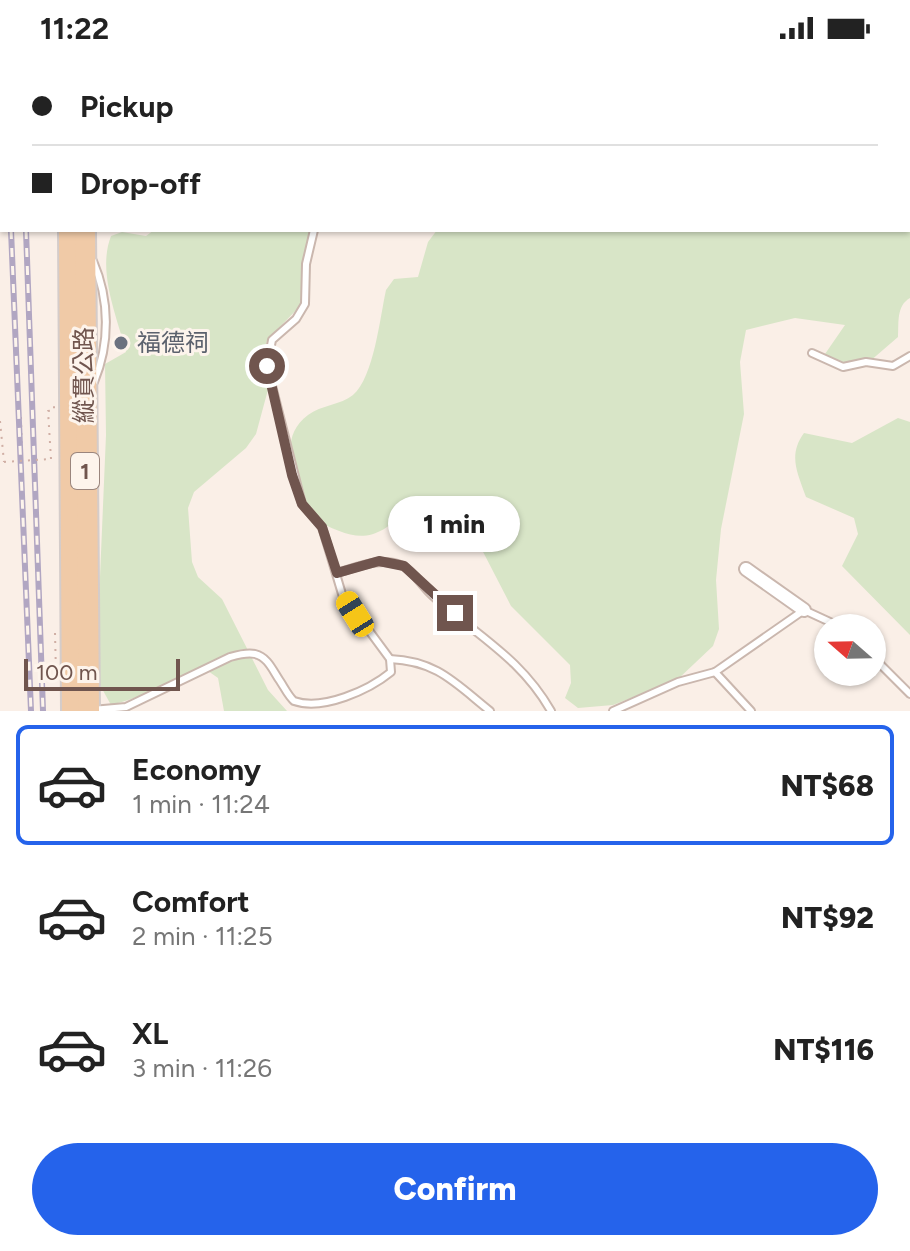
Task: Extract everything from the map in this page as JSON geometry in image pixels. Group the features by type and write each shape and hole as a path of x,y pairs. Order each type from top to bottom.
{"main road":[{"name":"縱貫公路","path":"72,711 79,234"},
{"name":"縱貫公路","path":"76,362 84,408 89,711"}],"street":[{"path":"746,569 804,610"}],"lane":[{"path":"89,711 126,707 230,657 245,654 255,654 266,660 294,701 311,708 342,702 372,687 391,672 390,659 342,594 322,527 302,504 292,475 267,366 272,340 296,319 305,304 306,264 314,232"},
{"path":"79,234 100,277 107,327 106,354 84,408"},
{"path":"812,353 843,367 866,362 893,366 910,356"},
{"path":"337,573 379,561 404,566 432,596 500,648 535,684 551,711"},
{"path":"613,711 678,682 715,672 804,610 814,615"},
{"path":"390,659 414,660 434,666 490,711"},
{"path":"886,670 910,694"},
{"path":"715,672 742,706 751,711"}],"path":[{"path":"0,421 4,462 51,459 48,411 54,410 54,396"},
{"path":"21,417 22,461"},
{"path":"55,633 55,646"}],"green space":[{"path":"122,232 146,236 151,232 311,232 302,262 307,299 267,340 263,355 269,386 256,434 246,448 194,492 188,508 192,562 198,577 222,599 268,690 287,711 224,711 218,678 208,671 111,705 100,685 98,624 106,435 105,364 126,352 107,279 107,250 111,236"},
{"path":"436,232 910,232 910,298 900,310 898,337 869,362 837,367 825,354 845,325 795,318 746,330 740,362 744,414 721,529 716,580 719,629 713,646 677,680 613,705 578,708 565,698 571,683 570,665 511,606 480,546 441,506 413,504 387,527 365,536 341,532 310,517 295,478 290,450 292,437 308,415 348,398 360,386 371,361 386,290 394,279 418,277 428,242"},
{"path":"898,418 910,422 910,635 842,566 858,534 854,518 806,497 795,456 804,433 852,443"}],"railway":[{"path":"11,232 31,711"},
{"path":"26,232 43,711"}],"place":[{"name":"福德祠","path":"121,343"}],"route":[{"path":"267,366 292,475 302,504 322,527 330,544 337,573 379,561 404,566 432,596 455,613"}]}
